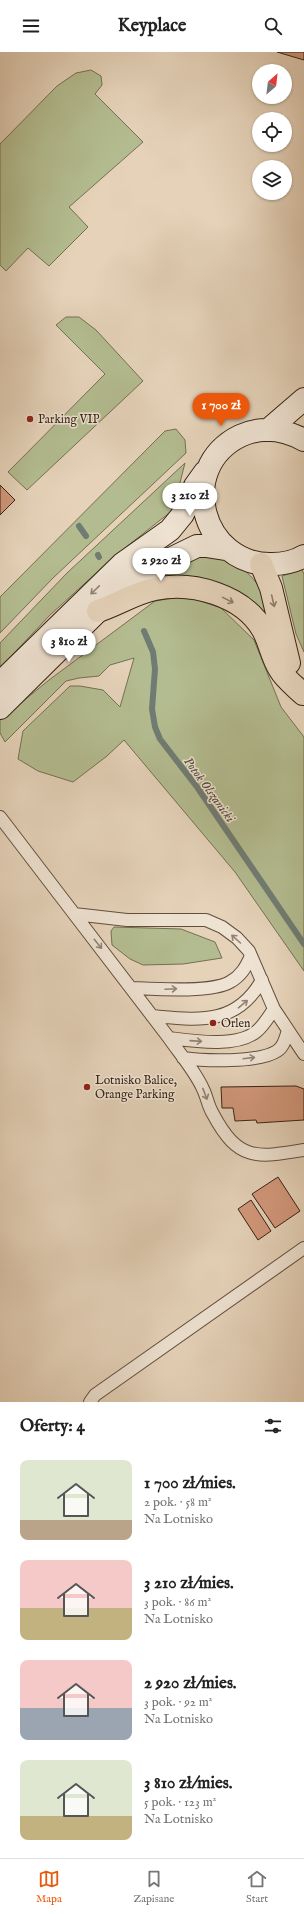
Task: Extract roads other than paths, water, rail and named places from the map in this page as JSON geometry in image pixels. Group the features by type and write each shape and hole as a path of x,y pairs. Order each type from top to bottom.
{"highway":[{"path":"260,564 271,588 291,669 303,696"},
{"path":"98,611 116,605 137,594 155,589 191,587 211,592 232,601 251,616 263,630 280,670 303,696"}],"main road":[{"path":"268,430 304,399"},
{"path":"0,683 122,564 170,530 183,514 195,486 213,457 233,440 245,434 268,430 294,434 304,440"},
{"path":"205,472 203,502 215,535 225,549"},
{"path":"0,708 98,611 134,580 156,566 187,550 206,546 225,549 247,561 260,564 286,563 304,556"}],"lane":[{"path":"0,817 169,1038 203,1088 212,1114 232,1143 245,1152 256,1155 270,1156 304,1150"},
{"path":"74,914 127,920 206,920 222,926 237,938 251,956 274,1009 304,1054"},
{"path":"132,988 165,990 217,987 229,983 239,977 246,968 251,956"},
{"path":"152,1016 216,1018 233,1012 245,1003 255,992 262,980"},
{"path":"169,1038 198,1041 240,1040 256,1032 274,1009"},
{"path":"183,1058 217,1062 265,1056 278,1051 284,1042 288,1030"},
{"path":"90,1402 95,1395 304,1248"}],"waterway":[{"name":"Potok Olszanicki","path":"79,526 86,536"},
{"name":"Potok Olszanicki","path":"144,631 153,652 155,669 152,709 155,727 160,739 197,787 304,944"}],"place":[{"name":"Parking VIP","path":"30,419"},
{"name":"Orlen","path":"213,1023"},
{"name":"Lotnisko Balice, Orange Parking","path":"87,1087"}]}
